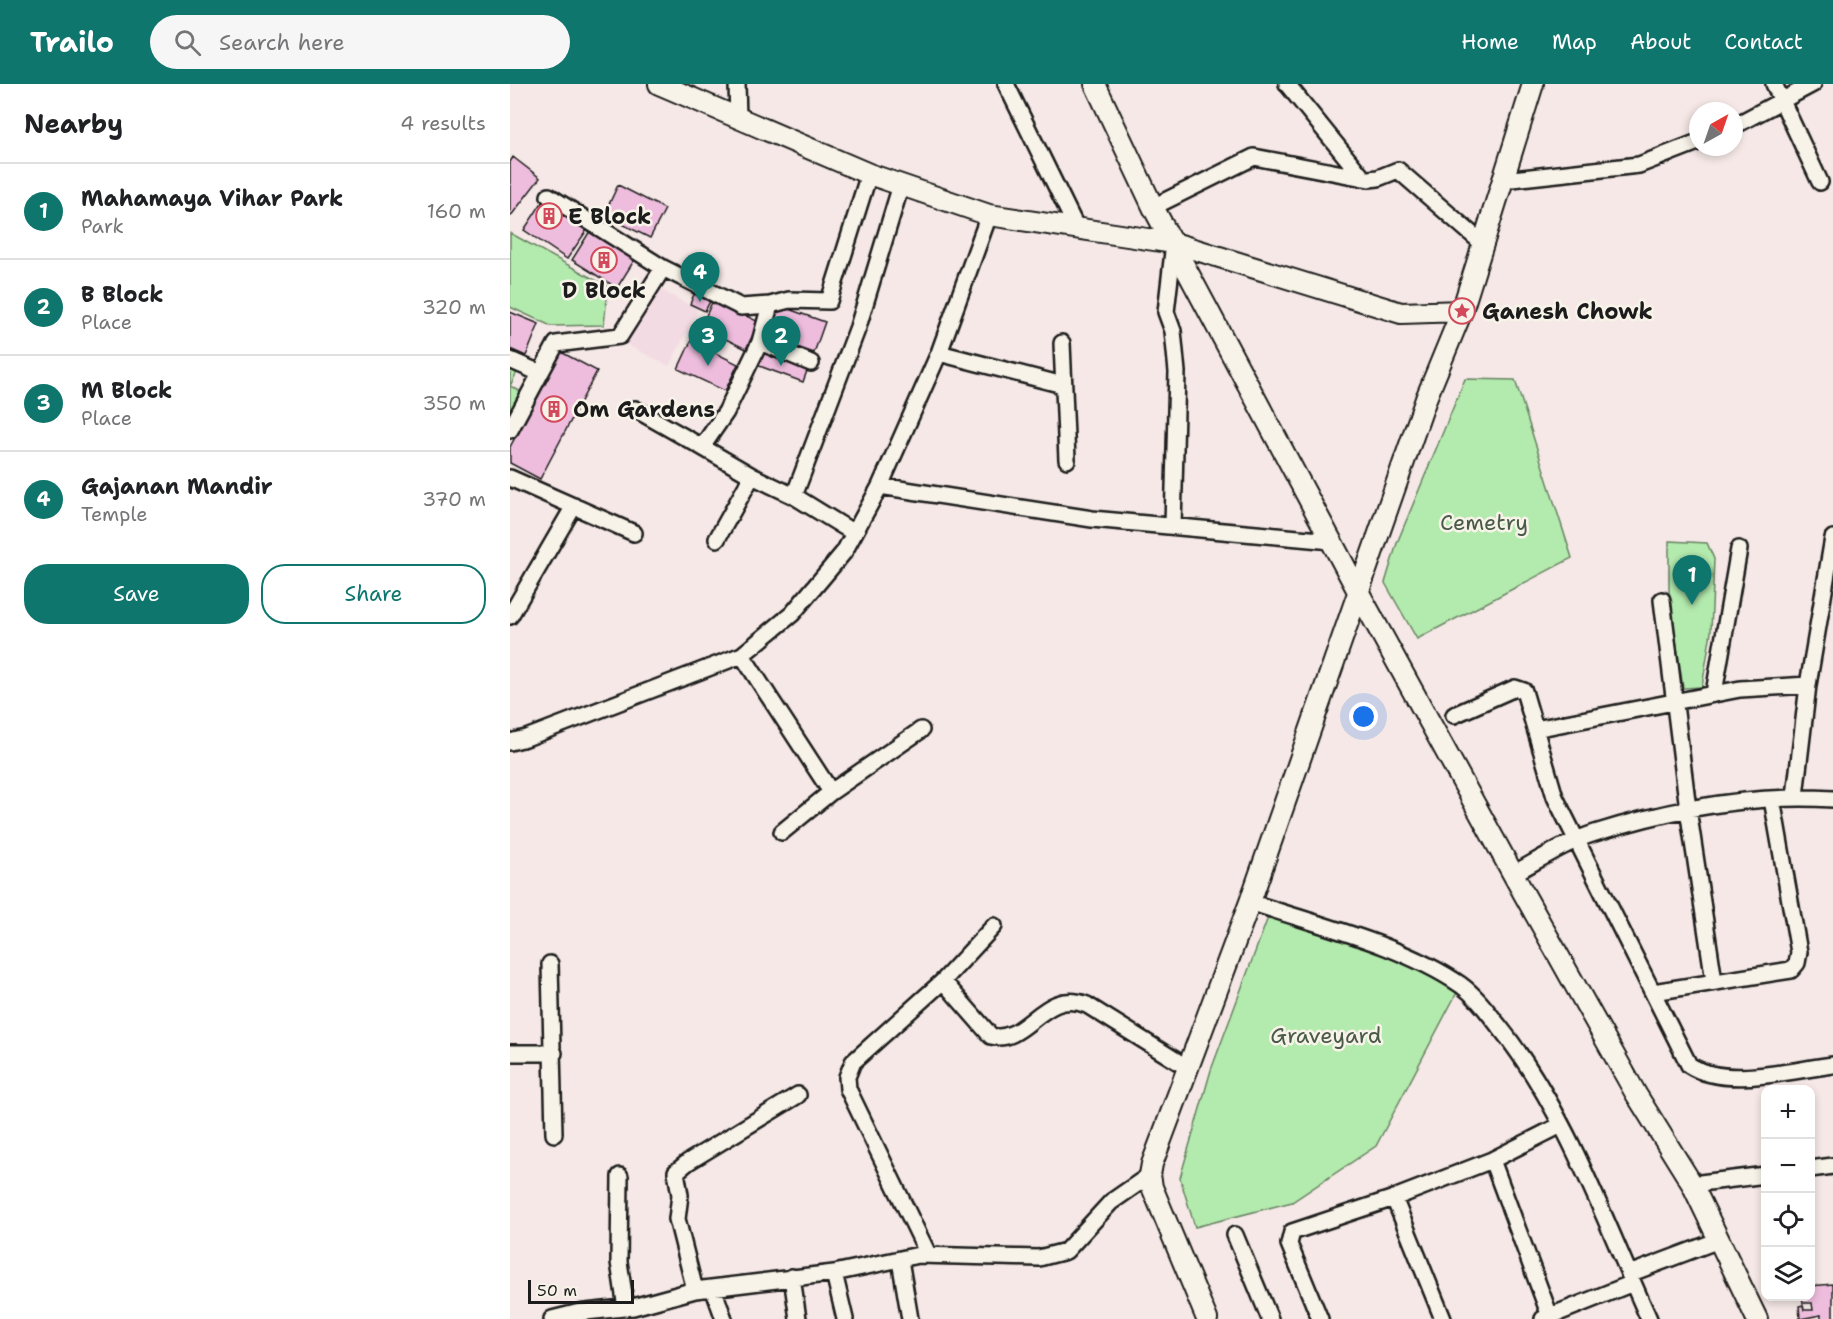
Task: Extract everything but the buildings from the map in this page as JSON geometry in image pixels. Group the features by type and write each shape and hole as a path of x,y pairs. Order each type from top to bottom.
{"street":[{"path":"659,84 869,174 989,215 1174,243 1401,313 1462,311"},
{"path":"737,84 738,118"},
{"path":"1006,84 1077,229"},
{"path":"1096,84 1153,207 1359,593 1636,1094 1692,1184 1757,1319"},
{"path":"1287,84 1364,178"},
{"path":"1208,1319 1152,1187 1150,1175 1250,902 1427,396 1462,311 1533,84"},
{"path":"1774,84 1820,182"},
{"path":"1743,122 1813,84"},
{"path":"1503,180 1639,165 1689,146"},
{"path":"1153,207 1254,157 1364,178 1376,178 1392,170 1400,170 1482,243"},
{"path":"549,196 663,268 741,307 789,300 829,301 869,174"},
{"path":"794,496 858,327 901,185"},
{"path":"510,742 526,738 742,655 792,614 844,552 880,486 939,353 989,215"},
{"path":"1173,526 1177,372 1173,331 1166,312 1174,243"},
{"path":"510,430 556,344 620,336 663,268"},
{"path":"702,447 726,412 760,342 770,304"},
{"path":"760,342 812,363"},
{"path":"1062,343 1067,460"},
{"path":"939,353 1064,385"},
{"path":"510,360 540,373"},
{"path":"635,409 752,476 794,496 854,533"},
{"path":"717,539 752,476"},
{"path":"510,478 634,533"},
{"path":"880,486 1092,519 1332,541"},
{"path":"510,616 574,506"},
{"path":"1795,796 1808,685 1833,538"},
{"path":"1714,693 1739,549"},
{"path":"1662,600 1688,809 1714,981"},
{"path":"742,655 831,792"},
{"path":"1535,729 1714,693 1808,685"},
{"path":"1454,715 1518,687 1524,691 1555,797 1689,1065 1703,1073 1726,1077 1833,1065"},
{"path":"782,832 831,792 921,730"},
{"path":"1513,874 1576,840 1688,809 1795,796 1833,799"},
{"path":"1653,992 1791,970 1797,963 1799,952 1772,799"},
{"path":"1250,902 1419,960 1464,987 1477,998 1517,1048 1543,1088 1649,1319"},
{"path":"928,1254 846,1084 853,1062 943,981 994,926"},
{"path":"550,964 554,1053 554,1134"},
{"path":"943,981 991,1036 1005,1037 1044,1010 1062,1000 1070,1000 1087,1005 1188,1068"},
{"path":"510,1053 554,1053"},
{"path":"695,1290 677,1219 680,1195 676,1172 688,1162 798,1095"},
{"path":"1320,1319 1289,1244 1289,1236 1296,1230 1394,1198 1492,1160 1561,1125"},
{"path":"1492,1160 1548,1318 1631,1278 1719,1240"},
{"path":"1815,1168 1833,1166"},
{"path":"552,1319 576,1313 626,1308 695,1290 834,1273 928,1254 1039,1258 1062,1254 1111,1202 1150,1175"},
{"path":"620,1176 620,1262 626,1308"},
{"path":"1692,1184 1761,1176"},
{"path":"1394,1198 1443,1319"},
{"path":"1235,1235 1270,1319"},
{"path":"900,1260 910,1319"},
{"path":"834,1273 845,1319"},
{"path":"792,1277 798,1319"},
{"path":"713,1288 719,1317"}],"shaded area":[{"path":"656,287 698,310 669,366 626,344"}],"green space":[{"path":"510,233 608,287 604,325 551,326 510,307"},
{"path":"510,369 517,372 510,386"},
{"name":"Cemetry","path":"1465,379 1515,380 1572,558 1417,639 1385,583 1397,543"},
{"path":"510,386 524,393 510,423"},
{"path":"1669,541 1707,543 1714,559 1711,632 1702,687 1683,688 1669,591"},
{"name":"Graveyard","path":"1270,912 1462,983 1376,1146 1292,1202 1195,1227 1180,1178 1211,1070"}],"place":[{"name":"E Block","path":"549,216"},
{"name":"D Block","path":"604,260"},
{"name":"Gajanan Mandir","path":"700,302"},
{"name":"Ganesh Chowk","path":"1462,311"},
{"name":"M Block","path":"708,366"},
{"name":"B Block","path":"781,366"},
{"name":"Om Gardens","path":"554,409"},
{"name":"Mahamaya Vihar Park","path":"1692,605"}]}
